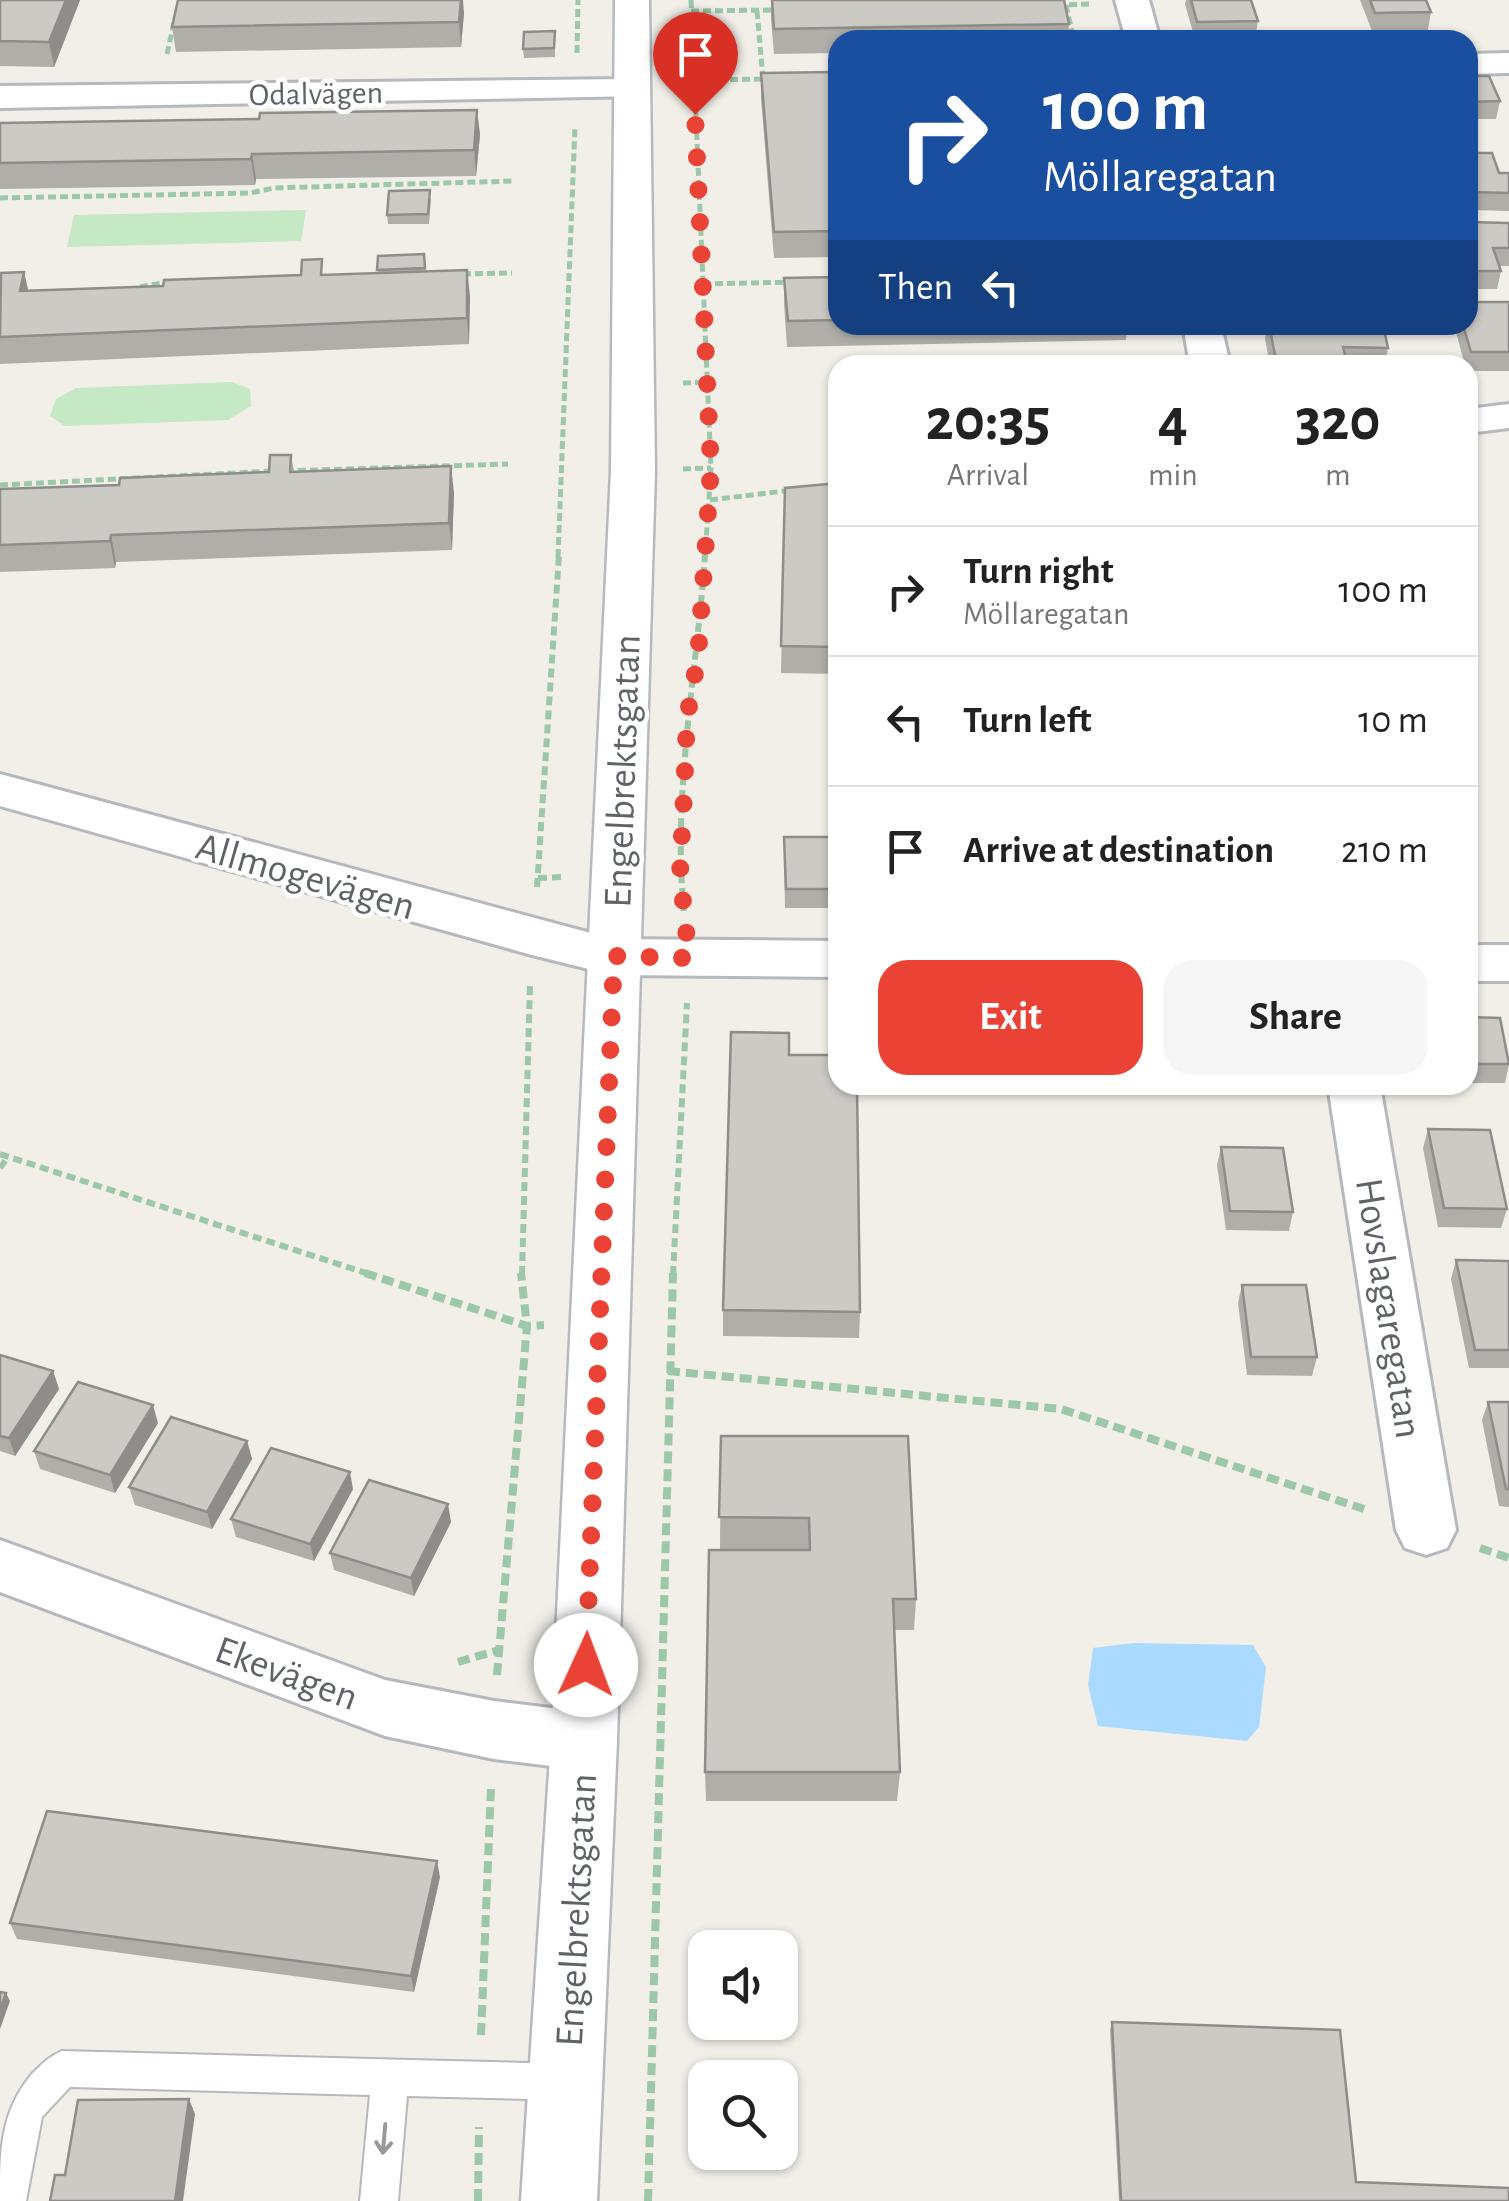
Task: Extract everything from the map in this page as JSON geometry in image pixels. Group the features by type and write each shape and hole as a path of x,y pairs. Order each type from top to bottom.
{"main road":[{"name":"Engelbrektsgatan","path":"559,2201 584,1741 633,471 632,0"}],"street":[{"path":"1132,2 1140,30"},
{"path":"1478,64 1509,63"},
{"name":"Odalvägen","path":"0,97 632,89"},
{"path":"1478,420 1509,416"},
{"name":"Allmogevägen","path":"0,790 532,938 614,956 828,959"},
{"path":"1478,963 1509,963"},
{"name":"Hovslagaregatan","path":"1356,1095 1426,1530"},
{"name":"Ekevägen","path":"0,1566 386,1708 494,1730 584,1741"}],"lane":[{"path":"8,2201 25,2108 62,2069 566,2082"},
{"path":"379,2201 390,2078"}],"path":[{"path":"0,1168 4,1156 527,1326 520,1259 532,938 564,473 578,0"},
{"path":"648,2201 668,1371 689,958 680,873 687,718 698,657 710,500 690,0"},
{"path":"1046,5 1132,2"},
{"path":"1066,5 1072,30"},
{"path":"757,10 763,79"},
{"path":"691,11 789,10"},
{"path":"159,95 175,16"},
{"path":"694,80 782,79"},
{"path":"0,198 250,193 274,188 513,181"},
{"path":"461,274 512,273"},
{"path":"135,288 170,282"},
{"path":"703,284 799,282"},
{"path":"672,383 706,382"},
{"path":"0,485 154,474 508,464"},
{"path":"710,500 801,489"},
{"path":"668,1371 1061,1409 1509,1558"}],"green space":[{"path":"306,210 301,241 67,247 74,215"},
{"path":"232,382 250,389 251,406 228,420 65,426 50,416 56,399 76,388"}],"water":[{"path":"1134,1643 1253,1645 1266,1667 1259,1727 1247,1741 1098,1726 1088,1685 1093,1648"}],"building":[{"path":"0,0 66,0 49,42 0,41"},
{"path":"178,0 461,0 459,22 172,27"},
{"path":"772,0 1064,0 1069,24 774,29"},
{"path":"1191,0 1251,0 1258,21 1197,22"},
{"path":"1370,0 1426,0 1431,12 1375,13"},
{"path":"555,31 554,48 523,49 524,32"},
{"path":"828,72 828,231 774,232 761,73"},
{"path":"1478,76 1489,76 1500,101 1478,102"},
{"path":"477,110 474,150 0,163 0,123 259,119 260,113"},
{"path":"1478,153 1492,153 1499,173 1509,173 1509,193 1478,192"},
{"path":"430,190 428,214 387,215 389,191"},
{"path":"1478,222 1509,223 1509,248 1493,248 1501,271 1478,271"},
{"path":"424,254 425,268 377,270 378,256"},
{"path":"322,259 321,275 467,270 467,318 0,337 1,273 24,272 20,291 163,286 164,280 301,275 302,260"},
{"path":"828,277 828,320 788,321 784,278"},
{"path":"1478,302 1509,302 1509,352 1471,352 1466,335 1478,335"},
{"path":"1271,335 1385,335 1388,348 1343,347 1345,355 1275,355"},
{"path":"270,455 291,455 290,472 451,466 449,523 111,535 110,541 0,545 0,489 119,485 120,478 269,472"},
{"path":"828,484 828,647 781,646 785,488"},
{"path":"784,837 828,837 828,889 786,889"},
{"path":"1478,1017 1500,1018 1509,1064 1478,1064"},
{"path":"731,1032 789,1033 789,1055 828,1055 828,1095 857,1095 860,1312 723,1310"},
{"path":"1428,1129 1490,1130 1507,1209 1444,1208"},
{"path":"1221,1147 1283,1148 1293,1212 1230,1211"},
{"path":"1456,1260 1509,1261 1509,1350 1475,1350"},
{"path":"1242,1285 1306,1285 1317,1357 1251,1357"},
{"path":"0,1355 53,1371 9,1438 0,1436"},
{"path":"78,1382 153,1405 110,1475 34,1451"},
{"path":"1488,1402 1509,1402 1509,1489 1506,1489"},
{"path":"171,1417 247,1441 207,1512 129,1487"},
{"path":"721,1436 908,1436 916,1599 893,1599 900,1772 705,1772 709,1550 810,1550 809,1518 719,1517"},
{"path":"271,1448 350,1472 310,1544 231,1519"},
{"path":"369,1480 448,1504 411,1578 330,1553"},
{"path":"47,1811 437,1861 411,1976 10,1923"},
{"path":"1112,2022 1340,2030 1356,2182 1509,2188 1509,2201 1121,2201"},
{"path":"189,2099 175,2201 50,2201 55,2175 65,2175 78,2100"}],"route":[{"path":"586,1665 614,956 689,958 680,873 687,718 698,657 711,468 695,114"}]}
